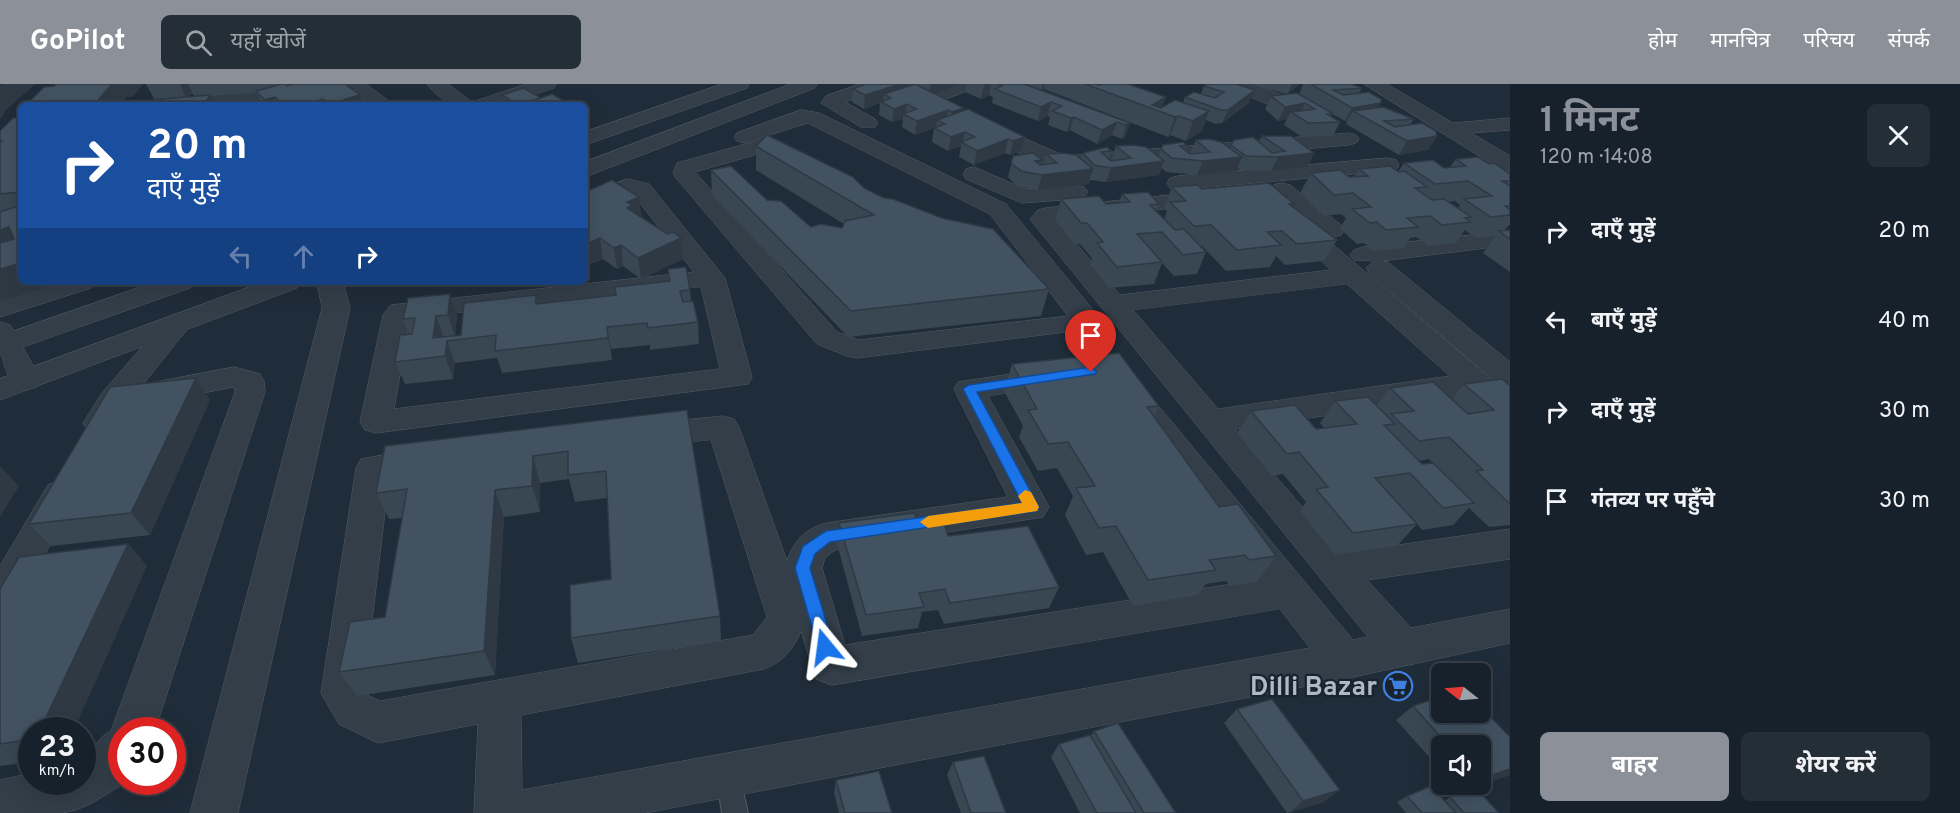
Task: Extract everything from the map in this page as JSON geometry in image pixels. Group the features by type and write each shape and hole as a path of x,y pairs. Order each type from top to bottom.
{"street":[{"path":"150,102 147,101 160,84"},
{"path":"207,102 288,96 354,84 380,102"},
{"path":"436,84 461,102"},
{"path":"490,102 547,84"},
{"path":"588,138 740,84"},
{"path":"588,167 714,122 808,84"},
{"path":"878,84 833,100 831,104 1022,196 1388,165 1297,107 1235,84"},
{"path":"909,91 968,84"},
{"path":"1373,84 1449,129 1507,175"},
{"path":"909,91 1053,162 1065,163 1349,139"},
{"path":"801,116 812,117 998,209 1004,232 1088,322 857,349 826,338 684,173 685,168 693,165 761,147 801,116"},
{"path":"714,122 761,147"},
{"path":"1449,129 1510,123"},
{"path":"1133,137 1176,153"},
{"path":"1483,174 1507,175"},
{"path":"1359,265 1282,190 1408,176"},
{"path":"588,199 628,186 641,189 712,278 737,377 376,422 397,315 401,311 712,278"},
{"path":"1403,648 1334,570 1042,217 1257,193 1359,265 1499,376 1510,412"},
{"path":"1114,304 1359,265 1510,238"},
{"path":"0,309 73,285"},
{"path":"173,285 2,340 13,385 280,285"},
{"path":"214,813 336,308 331,285"},
{"path":"0,601 113,400 178,323"},
{"path":"1289,591 1057,614 831,666 803,568 808,550 826,537 1011,525 1031,507 969,389 1111,369 1289,591 1344,660"},
{"path":"1211,421 1499,376"},
{"path":"113,400 234,377 249,381 250,392 138,717"},
{"path":"723,427 787,617 780,635 764,651 500,699 378,722 354,711 342,693 373,468 443,456 723,427"},
{"path":"1334,570 1510,544"},
{"path":"522,813 731,794 1510,626"},
{"path":"498,813 500,699"},
{"path":"0,803 76,787 108,769"}],"building":[{"path":"56,84 112,84 97,102 29,102 44,87"},
{"path":"281,84 287,86 292,84 345,84 360,95 336,102 327,102 323,99 313,102 280,102 275,97 265,100 256,91"},
{"path":"861,84 900,84 865,95 853,89 863,85"},
{"path":"915,84 964,108 952,112 948,110 917,121 903,114 917,109 907,104 894,109 881,102 891,98 884,94"},
{"path":"998,84 1024,84 1130,123 1126,125 1117,122 1102,130 1074,117 1052,111 1062,106 1051,102 1041,107 995,89 1002,86"},
{"path":"1085,84 1128,84 1166,97 1152,105 1161,108 1175,100 1209,111 1193,121 1175,117"},
{"path":"1207,84 1236,84 1255,90 1228,110 1221,110 1185,97 1194,92 1215,98 1224,92 1204,86"},
{"path":"1311,84 1351,84 1362,88 1333,90 1343,95 1369,92 1381,99 1381,103 1352,108"},
{"path":"524,88 541,98 528,102 513,102 502,95"},
{"path":"1297,93 1332,113 1327,114 1340,122 1308,123 1291,112 1315,109 1305,103 1285,107 1271,96"},
{"path":"552,94 566,102 528,102"},
{"path":"210,95 206,102 150,102"},
{"path":"1383,107 1414,119 1384,121 1395,127 1422,123 1436,131 1437,136 1407,141 1353,111"},
{"path":"968,109 1025,137 1013,141 1008,139 977,151 961,142 975,137 965,132 951,137 934,128 945,124 937,120"},
{"path":"13,118 18,118 18,192 0,194 0,143 2,141 0,141 0,131"},
{"path":"767,135 853,177 864,188 884,198 893,199 942,218 993,229 1049,289 851,311 711,170 731,166 767,200 781,201 811,227 821,224 842,228 845,221 874,215 756,146"},
{"path":"1262,136 1291,136 1314,153 1278,157 1246,156 1231,145 1234,140 1253,137 1272,153 1285,151"},
{"path":"1209,139 1221,142 1242,157 1203,161 1172,158 1161,149 1163,145 1183,142 1187,145 1180,146 1190,154 1210,152 1196,140"},
{"path":"1116,146 1146,147 1164,161 1111,168 1094,165 1083,153 1107,147 1111,151 1101,152 1111,161 1131,158"},
{"path":"1033,153 1042,160 1035,161 1040,165 1057,163 1046,154 1064,153 1076,155 1093,169 1042,175 1021,171 1011,163 1013,156"},
{"path":"1478,157 1489,164 1494,163 1510,174 1510,181 1502,181 1510,186 1510,206 1505,206 1510,210 1510,215 1491,217 1464,199 1492,196 1468,181 1435,184 1404,163 1433,160 1444,168 1466,166 1456,159"},
{"path":"1390,166 1399,172 1404,171 1427,187 1415,188 1432,200 1444,199 1471,217 1465,218 1471,222 1442,225 1430,216 1407,218 1418,227 1386,230 1377,222 1370,223 1352,209 1371,207 1353,193 1334,195 1311,173 1340,170 1349,177 1368,176 1359,169"},
{"path":"612,180 639,197 627,202 632,205 627,208 667,234 673,232 681,238 638,258 621,245 614,248 600,238 588,243 588,191"},
{"path":"1269,183 1294,204 1289,204 1337,240 1297,244 1282,231 1267,232 1281,245 1237,250 1211,225 1194,226 1170,202 1186,201 1172,187 1198,185 1202,189"},
{"path":"1148,192 1159,204 1150,205 1175,230 1184,229 1206,252 1183,255 1162,232 1137,234 1162,262 1117,267 1097,243 1103,242 1087,223 1081,223 1061,199 1099,196 1106,204 1130,202 1122,194"},
{"path":"18,206 18,264 0,269 0,243 14,239 9,227 0,230 0,212"},
{"path":"1510,230 1510,239 1499,231"},
{"path":"686,267 690,290 680,291 683,302 693,301 698,322 648,328 647,323 607,327 608,338 495,351 496,335 447,341 445,356 395,362 400,335 412,334 415,318 403,319 408,298 450,294 448,315 436,316 433,338 461,335 464,303 536,295 536,304 616,295 615,287 670,281 668,269"},
{"path":"1119,353 1159,406 1147,407 1219,507 1238,504 1276,556 1249,560 1245,555 1209,560 1216,570 1148,580 1116,526 1099,528 1076,488 1095,486 1068,442 1048,444 1028,410 1037,409 1012,364"},
{"path":"196,378 131,513 29,524 110,387"},
{"path":"1502,379 1510,386 1510,504 1476,471 1483,470 1449,437 1419,441 1391,414 1414,411 1390,388 1433,382 1468,414 1494,410 1464,384"},
{"path":"1368,397 1395,424 1384,425 1422,464 1433,463 1474,503 1443,508 1410,473 1375,478 1417,524 1353,533 1316,489 1328,487 1299,452 1287,454 1251,411 1295,405 1316,429 1357,424 1335,401"},
{"path":"687,410 720,616 571,638 570,585 611,579 606,471 568,475 568,451 533,456 532,486 495,490 484,651 339,672 350,622 385,617 407,489 376,493 385,446"},
{"path":"914,513 920,526 944,523 948,536 1028,526 1059,587 950,603 945,589 919,593 924,607 866,615 839,523"},
{"path":"128,544 46,717 18,717 18,741 0,744 0,589 19,557"},
{"path":"1272,699 1340,790 1303,801 1237,709"},
{"path":"1431,700 1431,723 1491,723 1491,717 1510,737 1510,769 1491,775 1491,735 1439,735 1413,706"},
{"path":"1118,723 1176,813 1144,813 1094,731"},
{"path":"1090,735 1136,813 1097,813 1059,744"},
{"path":"984,756 1006,813 971,813 953,762"},
{"path":"879,771 892,813 845,813 836,780"},
{"path":"1431,786 1431,795 1439,795 1456,813 1422,813 1407,796"},
{"path":"1482,795 1499,813 1464,813 1450,797"}],"slow traffic":[{"path":"928,522 1031,507 1025,496"}],"place":[{"name":"Dilli Bazar","path":"1398,686"}],"route":[{"path":"825,647 803,568 808,550 826,537 1031,507 969,389 1091,372"}]}
